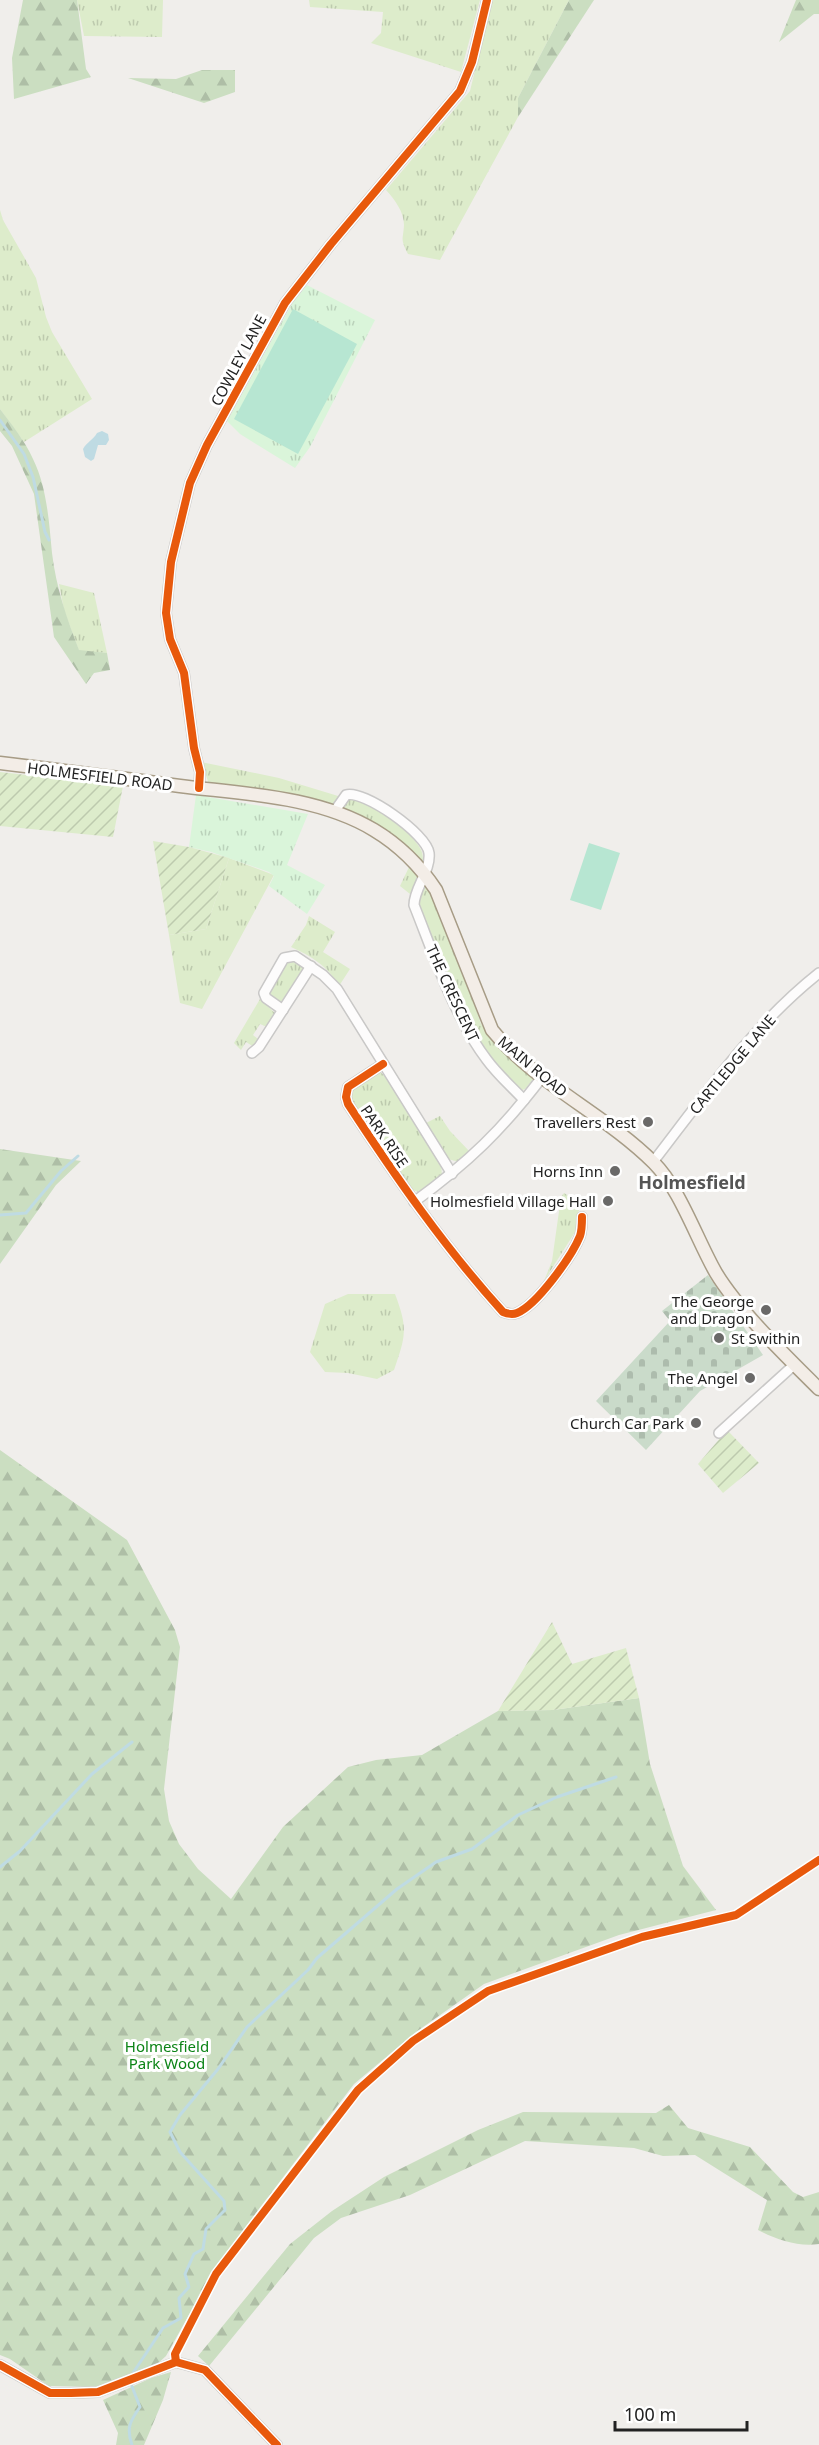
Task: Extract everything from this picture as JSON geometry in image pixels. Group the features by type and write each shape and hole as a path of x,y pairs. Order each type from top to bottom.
{"main road":[{"name":"HOLMESFIELD ROAD","path":"0,763 199,788"},
{"name":"MAIN ROAD","path":"199,788 292,801 334,812 374,829 400,849 425,873 444,907 485,1019 492,1030 506,1046 653,1161 672,1187 706,1254 728,1291 819,1389"}],"street":[{"name":"COWLEY LANE","path":"199,788 200,772 194,748 184,673 170,639 166,613 167,590 176,535 190,483 207,445 285,303 331,244 460,91 472,62 487,0"},
{"path":"334,812 346,795 351,793 364,797 385,810 414,831 427,845 429,857 425,873"},
{"name":"THE CRESCENT","path":"425,873 414,906 456,1005 486,1059 524,1100"},
{"path":"283,1010 266,998 264,993 278,965 289,956 295,956 311,966 337,989 452,1174"},
{"path":"252,1053 259,1047 311,966"},
{"name":"CARTLEDGE LANE","path":"653,1161 749,1040 819,973"},
{"name":"PARK RISE","path":"383,1064 348,1087 346,1097 348,1104 388,1167 414,1202 503,1312 508,1314 523,1310 553,1277 578,1241 582,1217"},
{"path":"414,1202 452,1174 497,1133 543,1076"},
{"path":"718,1433 795,1364"},
{"path":"0,2366 50,2393 71,2393 98,2392 181,2362 205,2370 277,2445"}],"green space":[{"path":"23,0 77,0 86,69 91,77 14,99 12,58"},
{"path":"77,0 163,0 162,37 84,36"},
{"path":"309,0 480,0 461,72 371,43 381,33 383,12 310,7"},
{"path":"492,0 569,0 518,98 518,117 440,260 408,254 403,242 404,225 401,211 386,190 470,91"},
{"path":"569,0 594,0 518,117 518,98"},
{"path":"796,0 819,0 819,14 814,14 779,42"},
{"path":"202,70 235,70 235,92 204,103 128,78 176,79"},
{"path":"0,210 3,220 36,278 52,332 92,399 24,442 0,409"},
{"path":"307,285 375,320 310,447 295,468 240,434 227,421 293,302"},
{"path":"293,309 357,344 298,454 234,419"},
{"path":"0,409 18,433 38,470 47,505 56,578 79,650 107,653 110,670 94,673 86,684 54,637 34,494 12,446 0,431"},
{"path":"59,584 94,593 107,653 79,651 64,610"},
{"path":"201,762 279,778 366,803 388,816 408,833 421,850 423,862 406,847 361,819 209,784"},
{"path":"0,772 123,786 113,837 0,826"},
{"path":"196,795 308,814 287,865 325,885 307,914 269,886 274,876 269,872 189,847"},
{"path":"153,841 189,847 229,858 206,929 169,935"},
{"path":"589,843 620,853 601,910 570,900"},
{"path":"229,858 274,875 202,1009 180,1003 169,935 206,929"},
{"path":"410,865 419,874 417,885 410,894 400,886"},
{"path":"425,887 429,888 455,946 481,1024 500,1047 535,1077 525,1089 519,1091 499,1071 461,1010 417,902"},
{"path":"309,916 335,932 323,952 350,969 339,986 318,962 291,947 306,925"},
{"path":"293,959 303,966 303,971 285,1001 275,1002 268,994 269,987 288,960"},
{"path":"260,999 276,1014 267,1027 260,1024 253,1035 258,1039 254,1047 246,1042 241,1050 234,1043"},
{"path":"380,1072 385,1076 441,1163 442,1176 419,1192 409,1189 352,1104 351,1092 368,1077"},
{"path":"440,1116 450,1131 471,1153 459,1162 448,1159 424,1124"},
{"path":"0,1149 81,1161 56,1185 0,1264"},
{"path":"564,1193 582,1204 577,1215 577,1229 544,1281 552,1261 561,1197"},
{"path":"708,1275 763,1355 700,1391 646,1450 596,1401 670,1321 662,1311"},
{"path":"348,1294 395,1294 404,1324 403,1340 394,1370 377,1379 348,1373 325,1372 310,1352 325,1304"},
{"path":"727,1430 759,1463 723,1493 698,1464"},
{"name":"Holmesfield Park Wood","path":"0,1450 127,1540 175,1630 180,1647 164,1789 169,1821 179,1844 198,1869 231,1899 283,1827 348,1767 376,1760 422,1755 498,1711 553,1710 639,1698 650,1764 683,1866 716,1910 619,1935 484,1984 416,2032 354,2084 218,2263 166,2356 155,2366 100,2387 49,2386 10,2359 0,2355"},
{"path":"552,1622 572,1664 626,1648 639,1698 553,1710 498,1711"},
{"path":"669,2105 688,2128 750,2147 793,2192 803,2197 819,2192 819,2244 788,2242 758,2230 767,2200 695,2155 663,2156 634,2148 525,2141 410,2195 341,2218 314,2238 209,2366 198,2356 290,2244 332,2211 384,2177 478,2130 523,2112 656,2113"},
{"path":"171,2372 163,2400 144,2445 116,2445 118,2433 103,2400 151,2378"}],"water":[{"path":"102,431 108,434 109,440 106,445 98,445 94,459 91,461 85,457 83,449 97,433"}],"waterway":[{"path":"0,420 24,454 33,477 45,532 49,540"},
{"path":"0,1215 26,1213 61,1171 78,1156"},
{"path":"0,1867 20,1851 92,1774 132,1742"},
{"path":"131,2376 163,2328 181,2318 179,2298 189,2287 185,2274 194,2254 203,2249 206,2229 225,2210 224,2201 180,2152 170,2132 180,2115 218,2069 247,2027 308,1970 317,1958 397,1889 436,1862 472,1849 518,1815 557,1797 616,1777"},
{"path":"131,2384 140,2407 130,2425 129,2434 132,2445"}],"cycle path":[{"path":"199,788 200,772 194,748 184,673 170,639 166,613 171,562 190,483 207,445 285,303 331,244 460,91 472,62 487,0"},
{"path":"383,1064 348,1087 346,1097 348,1104 421,1211 503,1312 517,1313 544,1290 576,1245 581,1234 582,1217"},
{"path":"176,2362 175,2354 216,2274 358,2090 413,2041 488,1991 642,1937 736,1915 819,1860"},
{"path":"0,2365 50,2393 98,2392 176,2362 205,2370 277,2445"}],"place":[{"name":"Travellers Rest","path":"648,1122"},
{"name":"Horns Inn","path":"615,1171"},
{"name":"Holmesfield Village Hall","path":"608,1201"},
{"name":"The George and Dragon","path":"766,1310"},
{"name":"St Swithin","path":"719,1338"},
{"name":"The Angel","path":"750,1378"},
{"name":"Church Car Park","path":"696,1423"}],"district":[{"name":"Holmesfield","path":"692,1182"}]}
